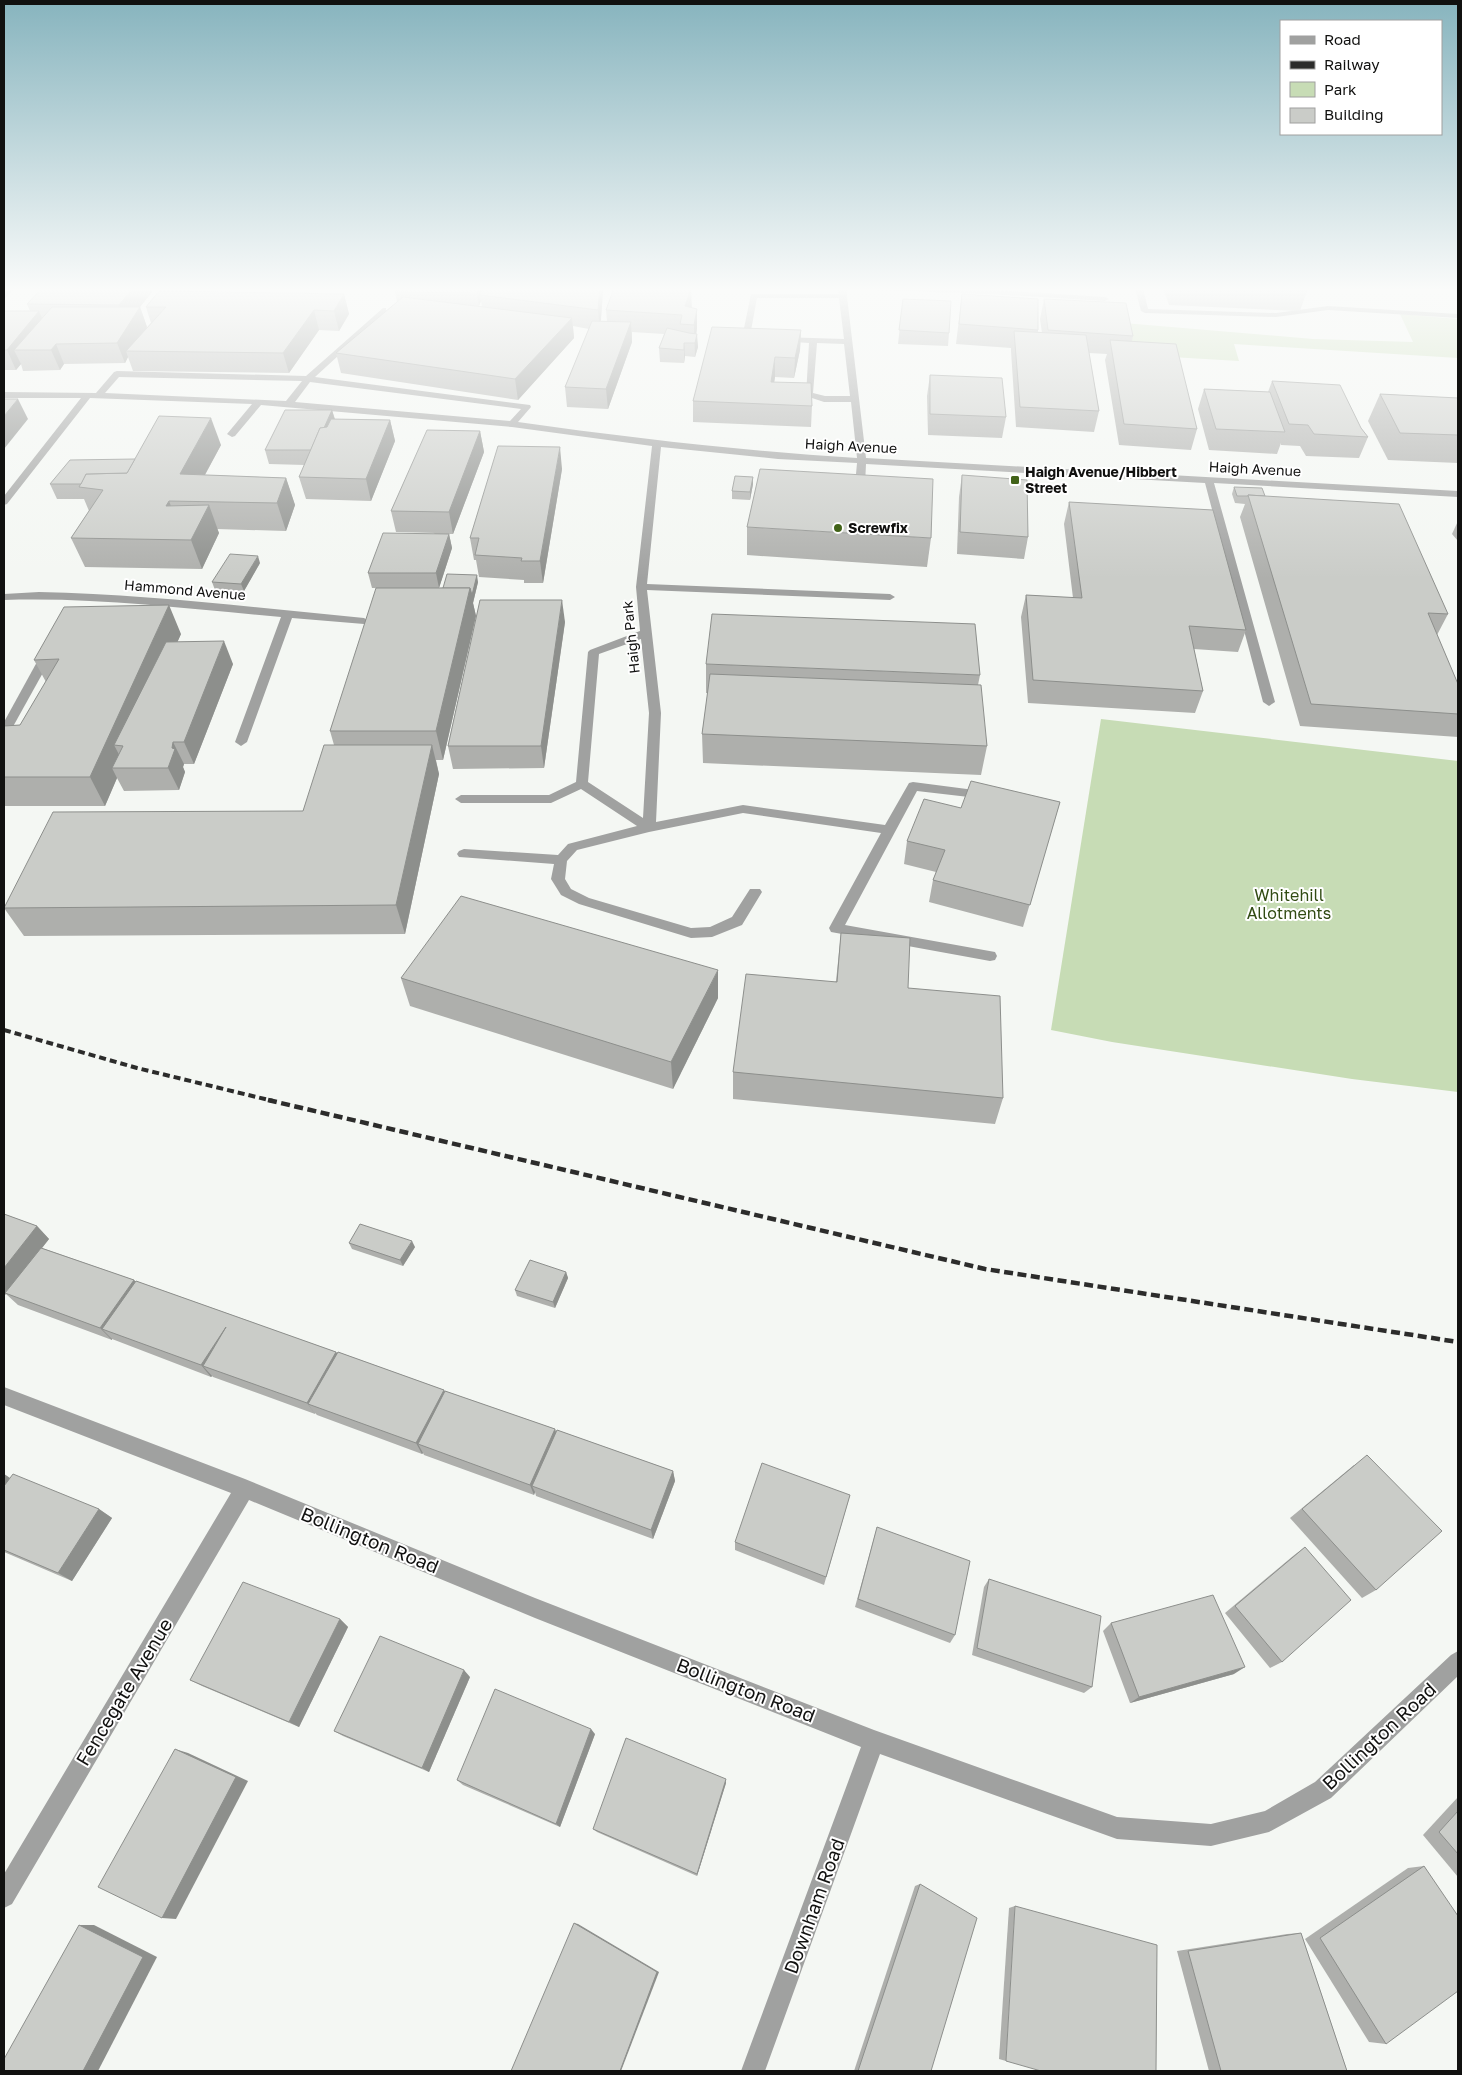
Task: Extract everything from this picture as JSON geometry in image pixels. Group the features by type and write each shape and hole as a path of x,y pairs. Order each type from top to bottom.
{"street":[{"path":"99,395 108,385"},
{"path":"288,404 303,385"},
{"path":"366,385 528,407 512,424"},
{"path":"810,385 809,394 824,399 854,399"},
{"path":"852,385 862,461 860,486"},
{"name":"Haigh Avenue","path":"4,395 99,395 259,402 512,424 657,444 778,456 1458,494"},
{"path":"6,497 88,395"},
{"path":"232,434 259,402"},
{"name":"Haigh Park","path":"649,828 655,713 641,587 657,444"},
{"path":"1209,481 1269,702"},
{"path":"641,587 890,597"},
{"name":"Hammond Avenue","path":"4,597 39,595 78,600 364,621"},
{"path":"241,742 288,614"},
{"path":"582,784 594,652 646,633"},
{"path":"4,732 56,638"},
{"path":"461,798 552,799 582,784"},
{"path":"582,784 649,828"},
{"path":"990,956 836,928 913,786 998,796"},
{"path":"755,892 737,921 712,932 691,933 584,901 566,892 558,879 561,860 573,847 649,828 743,809 890,830"},
{"path":"464,854 561,860"},
{"name":"Bollington Road","path":"4,1396 245,1488 535,1608 874,1740 1117,1828 1211,1836 1269,1821 1323,1790 1458,1662"},
{"name":"Fencegate Avenue","path":"4,1896 245,1488"},
{"name":"Downham Road","path":"753,2071 874,1740"}],"green space":[{"name":"Whitehill Allotments","path":"1101,719 1458,761 1458,1092 1352,1079 1112,1042 1051,1030"}],"building":[{"path":"566,385 608,385 606,389 565,387"},
{"path":"697,385 811,385 812,406 693,401"},
{"path":"930,385 1003,385 1006,417 930,414"},
{"path":"1018,385 1095,385 1099,411 1020,407"},
{"path":"1117,385 1186,385 1197,429 1124,424"},
{"path":"1274,385 1340,385 1361,428 1368,437 1314,434 1308,425 1289,424"},
{"path":"1204,389 1270,392 1285,432 1216,429"},
{"path":"1380,394 1458,398 1458,435 1400,433"},
{"path":"4,399 18,399 4,416"},
{"path":"285,410 332,410 324,428 320,428 311,450 265,450"},
{"path":"159,416 211,418 180,474 286,478 277,503 169,501 166,506 209,505 191,540 71,538 103,490 79,487 86,474 127,473"},
{"path":"331,419 390,420 366,479 299,477 320,428 327,427"},
{"path":"427,430 480,431 449,512 391,511"},
{"path":"498,446 560,447 540,561 521,561 522,558 475,555 479,538 470,538"},
{"path":"135,459 127,473 86,474 81,484 50,484 70,460"},
{"path":"760,469 933,479 931,538 747,527"},
{"path":"962,475 1027,480 1028,537 960,532"},
{"path":"735,476 753,477 750,492 732,491"},
{"path":"1234,487 1262,488 1265,496 1237,496"},
{"path":"1248,495 1399,504 1448,614 1428,613 1458,684 1458,714 1311,704"},
{"path":"1069,502 1213,510 1246,630 1189,626 1203,691 1033,680 1026,595 1082,598"},
{"path":"383,533 449,534 436,573 368,573"},
{"path":"230,554 258,556 241,584 212,582"},
{"path":"447,574 477,575 472,595 470,588 443,588"},
{"path":"376,588 470,588 436,731 330,731"},
{"path":"480,600 562,600 541,746 448,746"},
{"path":"169,605 90,777 4,777 4,726 20,725 59,659 34,660 64,607"},
{"path":"712,614 975,624 980,675 706,664"},
{"path":"224,641 184,742 173,742 172,748 175,749 168,768 112,768 123,746 114,745 166,642"},
{"path":"710,674 981,685 987,746 702,734"},
{"path":"324,745 432,745 396,905 4,908 53,812 303,811"},
{"path":"971,781 1060,802 1030,905 933,880 945,850 907,841 924,799 961,808"},
{"path":"461,896 718,970 671,1062 401,978"},
{"path":"841,933 910,938 908,988 1000,996 1003,1098 733,1072 746,974 837,982"},
{"path":"4,1214 37,1226 4,1268"},
{"path":"360,1224 412,1241 400,1260 349,1243"},
{"path":"41,1248 134,1280 100,1328 5,1293"},
{"path":"530,1260 566,1272 553,1302 515,1290"},
{"path":"136,1281 336,1352 307,1403 203,1366 226,1327 201,1365 102,1329"},
{"path":"338,1352 444,1390 416,1443 308,1404"},
{"path":"445,1391 555,1429 530,1485 418,1444"},
{"path":"557,1430 673,1471 651,1530 532,1486"},
{"path":"1367,1455 1442,1531 1376,1590 1302,1509"},
{"path":"762,1463 850,1495 826,1577 735,1542"},
{"path":"13,1474 99,1509 58,1573 4,1550 4,1486"},
{"path":"877,1527 970,1561 955,1635 858,1599"},
{"path":"1305,1547 1351,1600 1282,1662 1235,1606"},
{"path":"989,1579 1101,1616 1092,1687 977,1648"},
{"path":"243,1582 340,1619 289,1722 190,1680"},
{"path":"1213,1595 1245,1667 1139,1697 1111,1623"},
{"path":"380,1636 464,1670 422,1768 334,1731"},
{"path":"495,1689 591,1729 556,1824 457,1780"},
{"path":"626,1738 726,1779 697,1874 593,1829"},
{"path":"175,1749 236,1777 162,1918 98,1887"},
{"path":"1458,1811 1458,1854 1439,1832"},
{"path":"1424,1866 1458,1916 1458,1991 1386,2044 1320,1938"},
{"path":"920,1884 977,1918 931,2071 858,2071"},
{"path":"1015,1906 1157,1945 1156,2071 1041,2071 1006,2061"},
{"path":"574,1923 657,1972 620,2071 511,2071"},
{"path":"79,1925 143,1957 83,2071 4,2071 4,2059"},
{"path":"1301,1933 1347,2071 1221,2071 1188,1951"}],"railway":[{"path":"4,1030 137,1068 273,1101"},
{"path":"268,1100 985,1269 1458,1342"}],"place":[{"name":"Haigh Avenue/Hibbert Street","path":"1015,480"},
{"name":"Screwfix","path":"838,528"}]}
